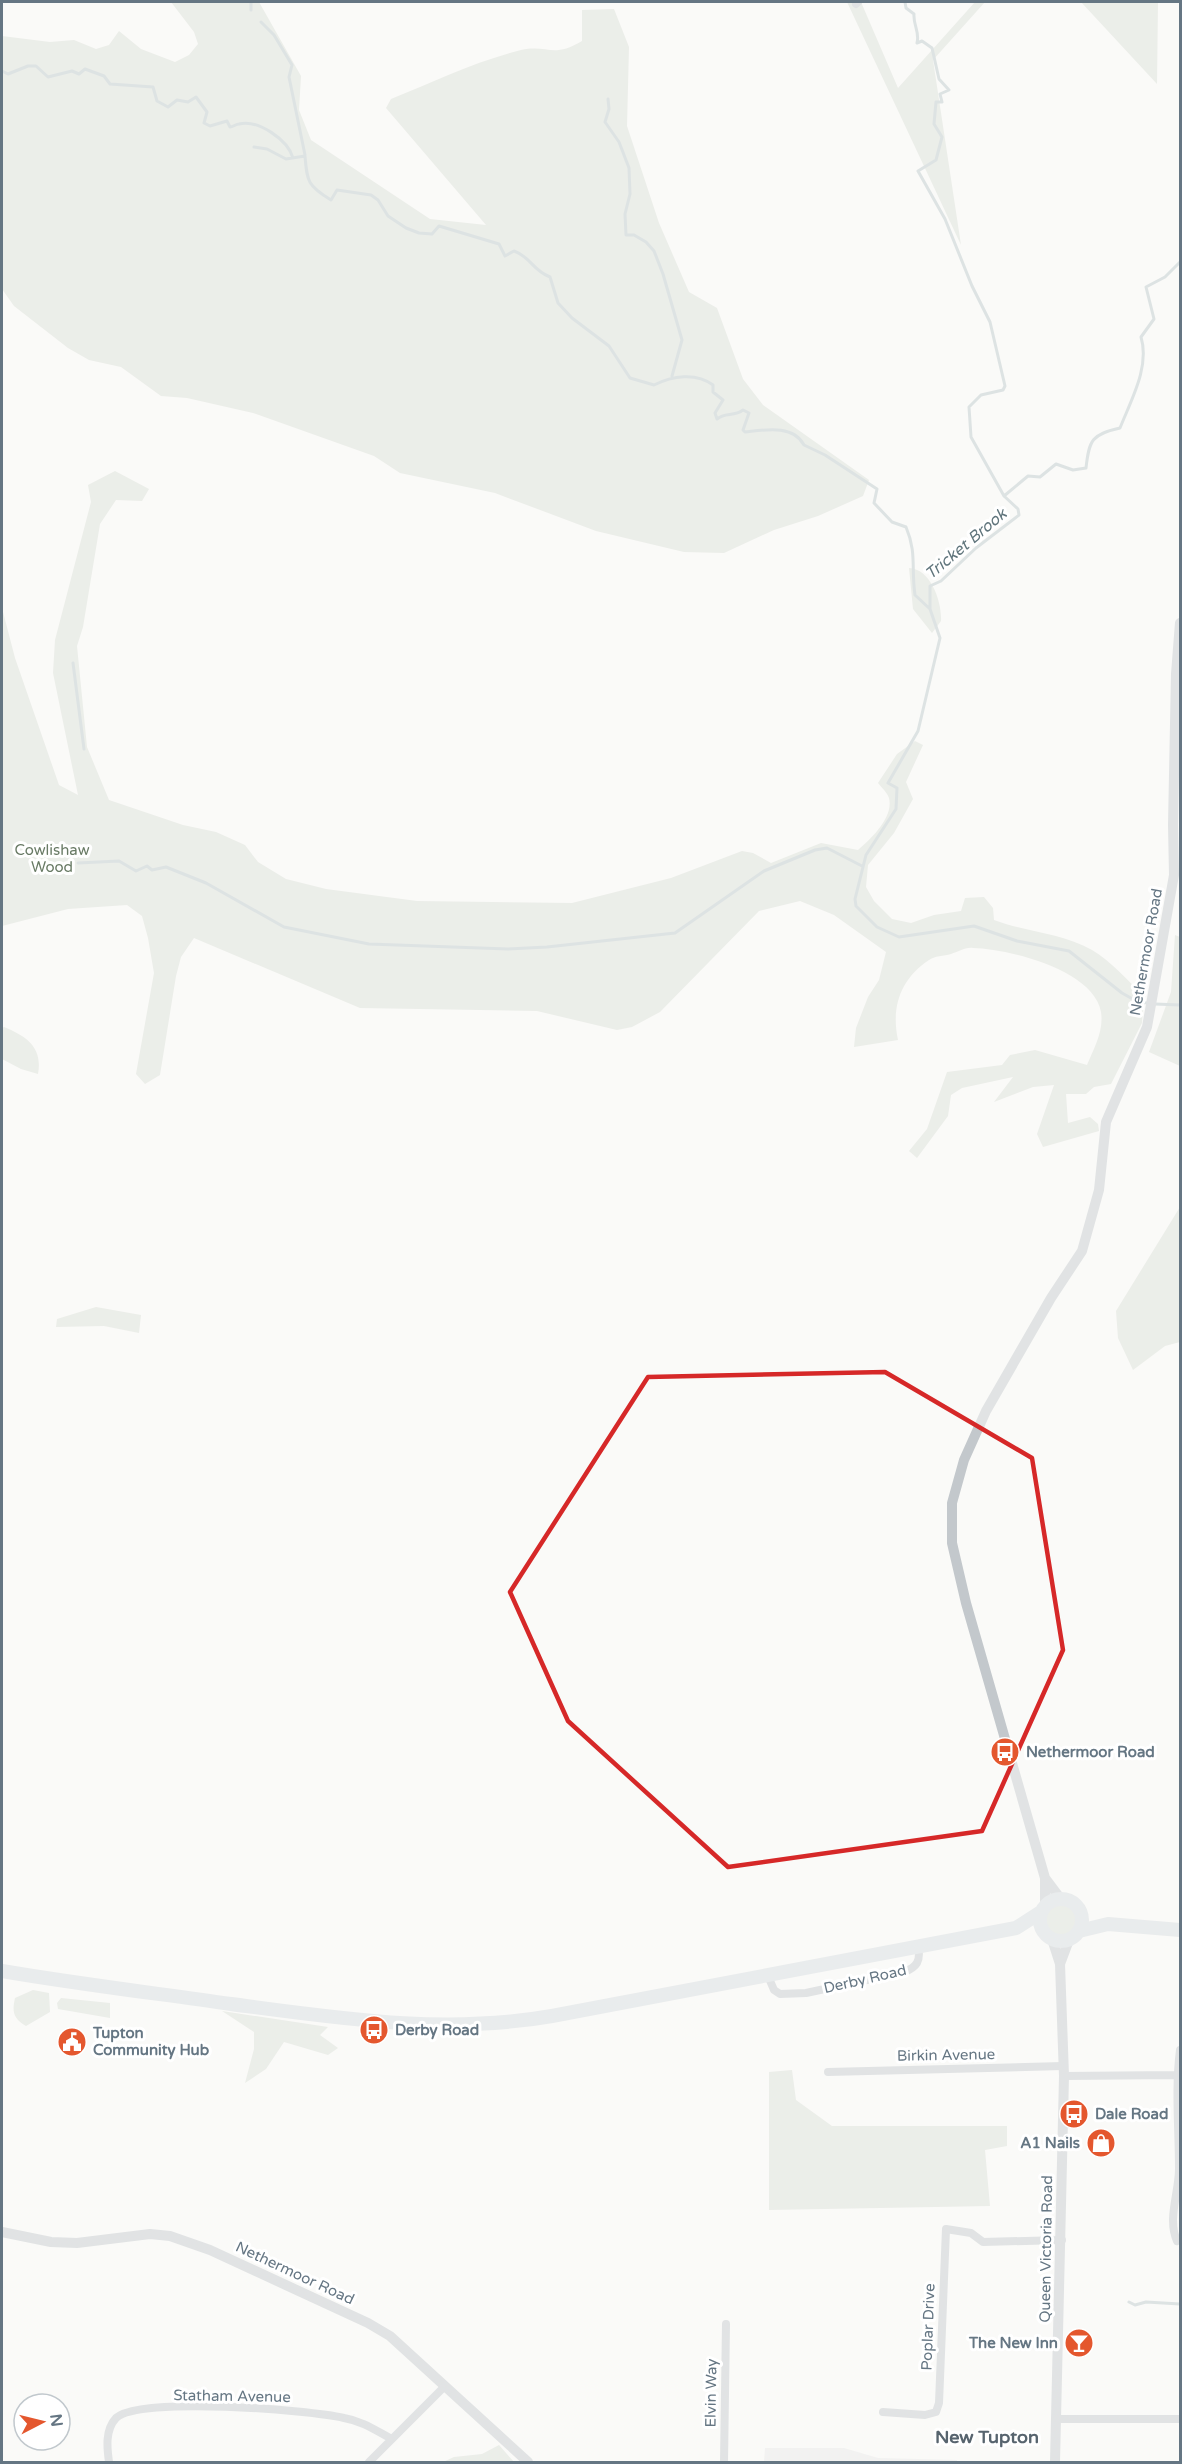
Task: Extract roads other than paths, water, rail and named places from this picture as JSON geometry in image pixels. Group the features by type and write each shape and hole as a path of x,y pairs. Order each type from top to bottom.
{"highway":[{"path":"1016,1928 1060,1898 1068,1900 1080,1910 1108,1924 1180,1930"},
{"path":"1043,1909 1040,1923 1048,1936"},
{"path":"1074,1935 1082,1917 1080,1910"},
{"path":"1016,1928 1048,1936 1074,1935 1108,1924"},
{"name":"Derby Road","path":"2,1971 374,2022 442,2026 514,2023 1016,1928"}],"street":[{"name":"Nethermoor Road","path":"1043,1909 1045,1878 966,1604 952,1543 952,1503 964,1460 986,1410 1051,1298 1082,1251 1099,1190 1106,1122 1147,1028 1174,875 1176,686 1180,622"},
{"name":"Nethermoor Road","path":"1045,1878 1060,1898"},
{"name":"Queen Victoria Road","path":"1060,1964 1074,1935"},
{"name":"Queen Victoria Road","path":"1048,1936 1060,1964 1064,2071 1062,2240 1055,2463"},
{"name":"Derby Road","path":"768,1976 774,1990 780,1994 806,1993 914,1968 919,1962 918,1947"},
{"path":"1177,2241 1172,2230 1179,2172 1177,2075 1180,2050"},
{"name":"Birkin Avenue","path":"828,2072 1064,2071"},
{"path":"1064,2071 1177,2075"},
{"name":"Poplar Drive","path":"883,2412 925,2415 936,2412 939,2403 946,2229 971,2233 983,2242 1062,2240"},
{"name":"Nethermoor Road","path":"2,2232 51,2242 86,2242 150,2234 186,2241 368,2323 390,2337 528,2463"},
{"name":"Elvin Way","path":"724,2463 726,2324"},
{"path":"369,2463 390,2438 445,2386"},
{"name":"Statham Avenue","path":"109,2463 109,2430 116,2419 136,2409 217,2407 304,2412 360,2422 390,2438"},
{"path":"1057,2419 1180,2419"}],"waterway":[{"path":"251,2 251,10"},
{"path":"905,2 906,8 914,14 918,35 917,43 922,41 932,48 939,79 949,90 940,94 942,102 936,102 934,124 942,137 936,160 918,171 945,219 972,286 990,322 1005,386 1003,390 981,395 969,407 971,437 1004,496"},
{"path":"261,22 274,35 292,65 289,77 305,155"},
{"path":"2,71 8,74 28,66 36,66 48,77 72,71 79,74 85,69 104,76 110,84 153,87 157,101 168,107 177,100 188,102 196,97 207,112 204,123 210,126 227,121 230,127 247,123 263,128 279,138 293,158"},
{"path":"608,99 609,109 605,122 619,142 629,168 630,194 625,214 626,235 634,235 646,242 654,251 682,340 672,376"},
{"path":"254,147 267,149 286,159 305,156 310,182 313,187 331,200 337,190 371,195 378,200 388,216 406,228 419,233 432,234 439,226 499,244 505,256 514,251 520,254 539,271 550,277 558,303 572,318 609,346 630,378 654,385 668,379 684,377 706,381 713,385 713,392 723,400 715,413 717,419 743,410 749,413 743,430 745,432 778,430 793,434 804,445 825,455 877,489 874,503 892,522 906,527 913,553 915,595 930,609"},
{"name":"Tricket Brook","path":"1148,1003 1138,1002 1122,993 1069,951 1017,941 974,926 899,937 877,927 856,906 855,899 866,855 896,809 897,788 888,783 918,731 940,638 930,609 930,586 941,581 976,548 1019,515 1018,509 1004,496 1028,476 1040,477 1056,464 1073,470 1086,468 1094,440 1103,433 1120,428 1141,372 1143,360 1141,337 1154,319 1146,287 1165,277 1180,262"},
{"path":"73,663 84,749"},
{"path":"78,863 119,861 136,871 147,866 152,870 166,867 206,883 284,927 369,944 508,949 675,933 764,871 815,850 827,848 862,866"},
{"name":"Tricket Brook","path":"1155,1004 1180,1005"},
{"path":"1129,2302 1135,2305 1146,2302 1180,2304"}],"place":[{"name":"Nethermoor Road","path":"1005,1752"},
{"name":"Derby Road","path":"374,2030"},
{"name":"Tupton Community Hub","path":"72,2042"},
{"name":"Dale Road","path":"1074,2114"},
{"name":"A1 Nails","path":"1101,2143"},
{"name":"The New Inn","path":"1079,2343"}],"district":[{"name":"New Tupton","path":"987,2437"}],"park label":[{"name":"Cowlishaw Wood","path":"52,858"}]}
